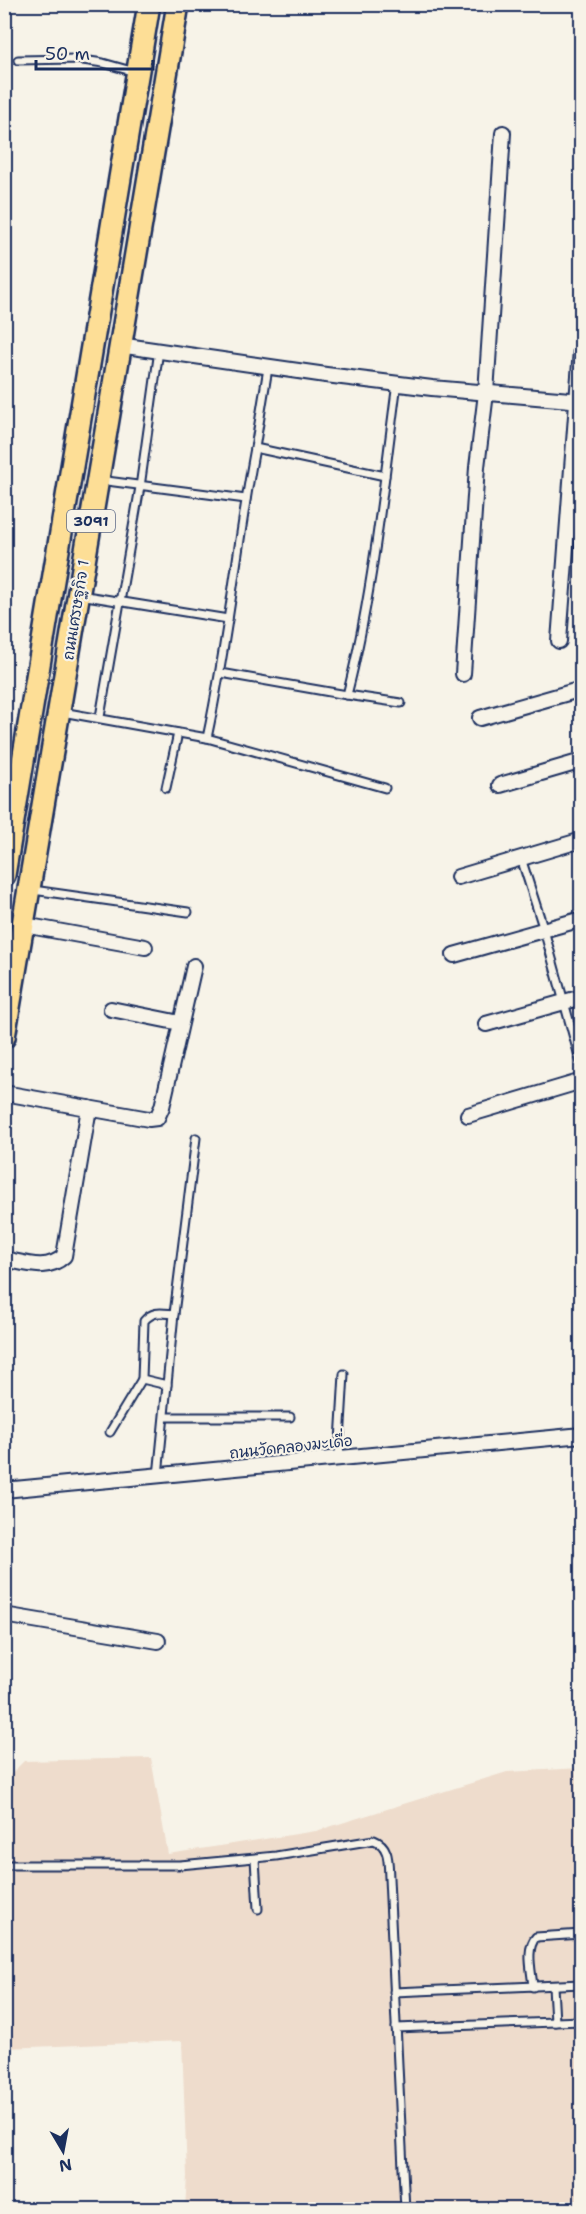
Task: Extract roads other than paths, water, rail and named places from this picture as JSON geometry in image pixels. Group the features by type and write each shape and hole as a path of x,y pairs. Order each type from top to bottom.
{"main road":[{"name":"ถนนเศรษฐกิจ 1","path":"4,876 7,844 149,4"},
{"name":"ถนนเศรษฐกิจ 1","path":"4,1037 178,4"}],"street":[{"path":"463,674 477,467 486,393 503,133"},
{"path":"559,641 579,401 582,336"},
{"path":"119,345 268,368 486,393 579,401"},
{"path":"480,718 582,689"},
{"path":"500,784 582,761"},
{"path":"458,877 582,840"},
{"path":"454,955 582,919"},
{"path":"24,924 145,947"},
{"path":"4,1093 149,1119 157,1118 162,1107 194,966"},
{"path":"486,1024 582,996"},
{"path":"111,1009 180,1023"},
{"path":"468,1115 582,1081"},
{"path":"4,1259 47,1266 56,1264 64,1256 89,1107"},
{"name":"ถนนวัดคลองมะเดื่อ","path":"4,1490 582,1435"},
{"path":"4,1615 158,1641"}],"lane":[{"path":"18,60 76,59 104,63 137,73"},
{"path":"100,717 140,487 159,350"},
{"path":"207,738 221,673 268,368"},
{"path":"347,695 360,636 397,383"},
{"path":"255,448 385,476"},
{"path":"97,480 246,500"},
{"path":"79,595 228,619"},
{"path":"221,673 401,703"},
{"path":"60,711 207,738 384,788"},
{"path":"166,788 178,733"},
{"path":"521,858 544,930 582,1067"},
{"path":"30,889 188,912"},
{"path":"158,1476 166,1417 174,1314 196,1138"},
{"path":"110,1432 142,1379 144,1321 156,1312 174,1314"},
{"path":"339,1458 344,1374"},
{"path":"142,1379 167,1385"},
{"path":"166,1417 290,1417"},
{"path":"581,1556 582,1548"},
{"path":"4,1865 180,1866 255,1858 374,1840 382,1844 386,1850 389,1878 405,2210"},
{"path":"255,1858 258,1909"},
{"path":"533,1987 531,1942 536,1937 582,1934"},
{"path":"394,1992 582,1984"},
{"path":"553,1986 555,2022"},
{"path":"396,2028 582,2021"}]}
